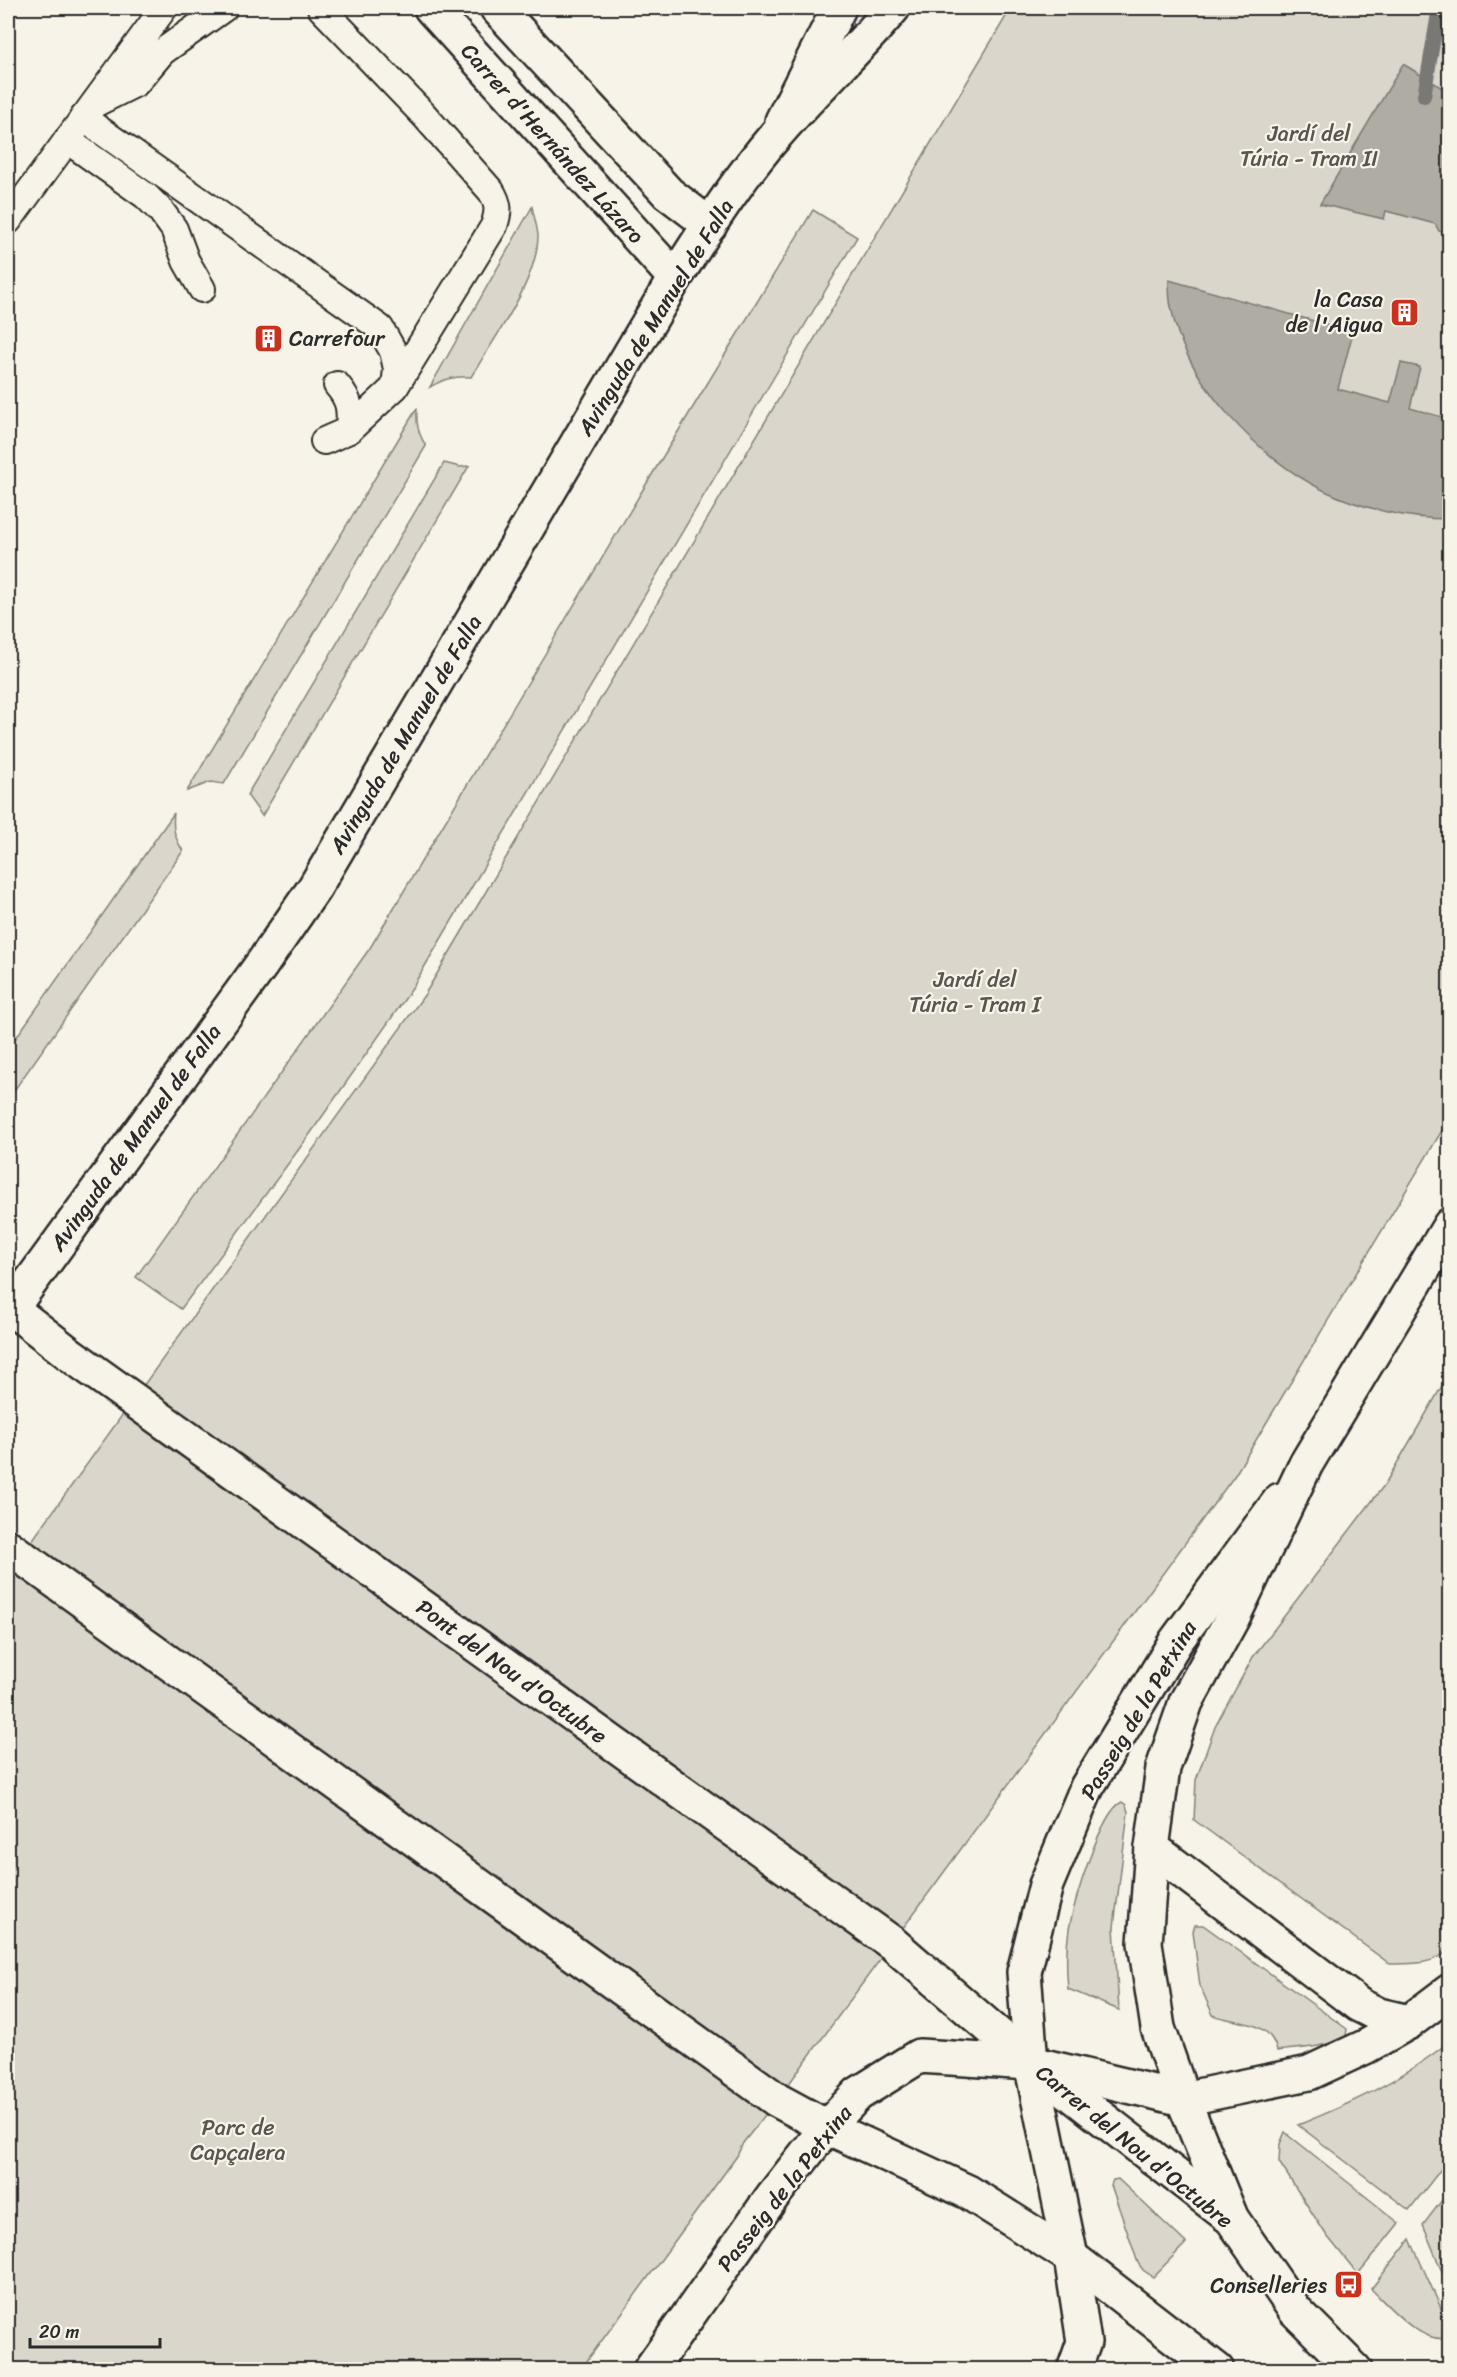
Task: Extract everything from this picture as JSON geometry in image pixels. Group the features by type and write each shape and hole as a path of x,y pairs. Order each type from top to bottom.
{"main road":[{"name":"Carrer d'Hernández Lázaro","path":"432,8 675,278"},
{"path":"497,8 668,194 710,225"},
{"name":"Avinguda de Manuel de Falla","path":"775,136 839,8"},
{"name":"Avinguda de Manuel de Falla","path":"8,1309 87,1207 262,964 315,886 675,278 748,169 775,136 893,8"},
{"name":"Passeig de la Petxina","path":"1232,2219 1183,2099 1158,2028 1145,1943 1152,1848 1163,1768 1186,1702 1233,1617 1306,1464 1449,1224"},
{"name":"Pont del Nou d'Octubre","path":"8,1309 892,1943"},
{"name":"Passeig de la Petxina","path":"650,2370 772,2197 827,2127 858,2094 919,2056 1031,2063 1024,1972 1046,1885 1087,1787 1176,1641 1306,1464"},
{"path":"14,1552 777,2100 827,2127 968,2192 1071,2257 1217,2370"},
{"path":"1152,1848 1359,2005 1379,2015 1409,2022"},
{"name":"Carrer del Nou d'Octubre","path":"892,1943 1031,2063 1232,2219 1295,2310 1355,2370"},
{"path":"1074,2370 1084,2342 1071,2257 1031,2063 1183,2099 1309,2073 1367,2046 1409,2022 1449,1991"}],"lane":[{"path":"8,221 164,8"},
{"path":"88,111 136,83 162,52 224,8"},
{"path":"321,8 424,115 491,191 499,211 494,226 395,387 349,430 324,441"},
{"path":"88,111 380,328 393,351 397,369 395,387"},
{"path":"67,140 146,196 161,211 174,229 186,261 202,289"},
{"path":"337,385 347,397 351,411 349,430"}],"green space":[{"name":"Jardí del Túria - Tram I","path":"1011,8 1449,8 1449,1119 1235,1475 777,2100 743,2143 737,2156 581,2369 8,2370 8,1574 425,994"},
{"path":"532,207 538,235 536,253 531,271 513,309 471,377 449,379 430,387"},
{"path":"813,210 857,237 409,993 310,1134 181,1309 136,1277 370,948 642,491"},
{"path":"417,408 418,428 426,446 224,784 211,782 187,791"},
{"path":"444,463 460,467 469,466 262,816 247,795"},
{"path":"174,813 175,833 183,851 8,1099 8,1049"},
{"path":"1449,1374 1449,1950 1429,1961 1414,1964 1390,1964 1194,1820 1196,1780 1215,1727 1253,1657 1385,1484"},
{"path":"1122,1802 1126,1805 1128,1812 1114,1927 1119,2010 1068,1989 1067,1959 1072,1916 1089,1860 1105,1822"},
{"path":"1195,1925 1203,1925 1347,2029 1346,2036 1322,2045 1277,2051 1273,2041 1260,2028 1213,2015 1200,1986 1193,1931"},
{"path":"1449,2042 1449,2159 1409,2210 1298,2125 1377,2089 1413,2068"},
{"path":"1285,2132 1399,2223 1358,2274 1327,2236 1279,2162 1280,2144"},
{"path":"1118,2179 1186,2243 1153,2277 1138,2263 1111,2185 1113,2180"},
{"path":"1449,2191 1449,2289 1423,2225"},
{"path":"1410,2239 1449,2326 1449,2338 1438,2339 1417,2330 1396,2314 1371,2289"}],"shaded area":[{"path":"1403,64 1449,92 1449,234 1439,231 1435,224 1386,211 1384,219 1320,204"},
{"path":"1169,280 1353,332 1338,389 1390,403 1401,363 1420,367 1410,408 1449,419 1449,519 1402,515 1355,503 1325,491 1275,459 1229,415 1208,390 1192,363 1179,335 1171,307"}],"waterway":[{"path":"1424,96 1439,8"}],"place":[{"name":"la Casa de l'Aigua","path":"1404,312"},
{"name":"Carrefour","path":"268,338"},
{"name":"Conselleries","path":"1348,2285"}],"park label":[{"name":"Jardí del Túria - Tram II","path":"1309,146"},
{"name":"Parc de Capçalera","path":"238,2140"}]}
